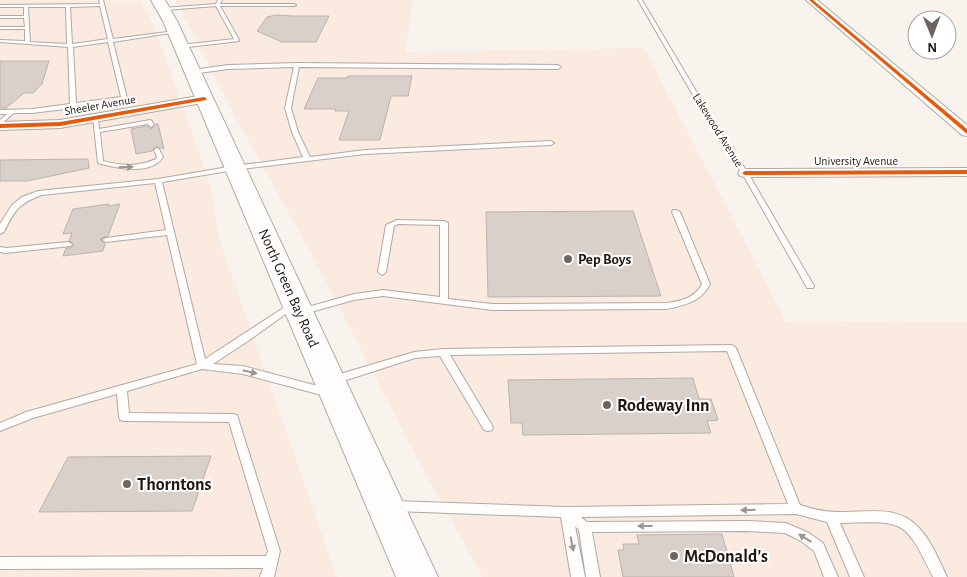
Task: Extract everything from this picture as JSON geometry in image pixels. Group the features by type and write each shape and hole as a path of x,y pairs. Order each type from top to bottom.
{"main road":[{"name":"North Green Bay Road","path":"162,5 417,577"}],"street":[{"path":"811,0 967,132"},
{"name":"Sheeler Avenue","path":"0,124 96,124 204,99"},
{"name":"University Avenue","path":"745,173 967,172"}],"lane":[{"name":"Lakewood Avenue","path":"640,0 719,134 745,173 810,286"},
{"path":"0,6 68,5 101,2 124,98 32,111 0,112"},
{"path":"0,41 70,46 111,40 238,40 218,2"},
{"path":"162,5 218,2 294,5"},
{"path":"26,5 28,43"},
{"path":"68,5 73,106"},
{"path":"0,17 27,17"},
{"path":"0,28 27,28"},
{"path":"192,72 228,67 297,66 558,68"},
{"path":"297,66 288,108 295,132 308,158"},
{"path":"0,124 12,112"},
{"path":"151,125 150,122 96,124 100,162 122,169 140,166 158,160 160,157 158,150"},
{"path":"0,232 17,202 23,198 41,193 158,181 234,168 365,152 551,142"},
{"path":"158,181 202,366"},
{"path":"0,427 30,415 202,366 298,307 383,293 492,307 667,306 683,303 695,298 703,291 706,284 676,212"},
{"path":"382,272 390,225 397,222 444,223 444,301"},
{"path":"106,240 169,232"},
{"path":"0,249 5,251 68,244"},
{"path":"202,366 243,370 333,388 414,355 443,352 731,348 796,509"},
{"path":"443,352 488,427"},
{"path":"122,389 124,417 233,418 274,551 267,577"},
{"path":"385,506 566,512 796,509 831,518 882,516 900,521 910,528 920,540 940,577"},
{"path":"566,512 585,526 747,526 786,528 805,537 818,547 831,577"},
{"path":"566,512 578,577"},
{"path":"831,518 857,577"},
{"path":"585,526 593,577"},
{"path":"0,564 271,562"}],"shaded area":[{"path":"0,0 141,1 152,21 211,188 220,242 337,577 0,577"},
{"path":"176,0 413,0 405,52 644,48 786,321 967,322 967,577 483,577 425,473 312,255 236,118"}],"building":[{"path":"276,15 329,16 316,42 282,42 257,31 267,17"},
{"path":"0,61 49,61 42,84 33,93 24,93 6,108 0,108"},
{"path":"348,76 412,76 408,96 391,96 380,140 339,140 349,111 304,109 318,78 347,78"},
{"path":"158,124 164,149 156,146 152,151 136,154 131,129 147,126 151,129"},
{"path":"88,159 89,168 27,181 0,181 0,160"},
{"path":"109,204 108,206 120,204 108,236 100,239 105,244 103,251 63,256 66,248 71,248 74,245 69,241 72,233 63,234 73,209"},
{"name":"Pep Boys","path":"633,211 661,296 488,297 486,212"},
{"name":"Rodeway Inn","path":"693,378 699,399 711,399 718,420 707,421 711,433 523,435 522,423 511,423 508,380"},
{"name":"Thorntons","path":"211,456 192,511 39,512 68,457"},
{"name":"McDonald's","path":"722,534 734,577 623,577 618,550 624,550 623,544 639,544 637,535"}],"cycle path":[{"path":"811,0 967,132"},
{"path":"0,126 60,124 204,99"},
{"path":"745,173 967,172"}],"place":[{"name":"Pep Boys","path":"568,259"},
{"name":"Rodeway Inn","path":"607,405"},
{"name":"Thorntons","path":"127,484"},
{"name":"McDonald's","path":"674,556"}]}
